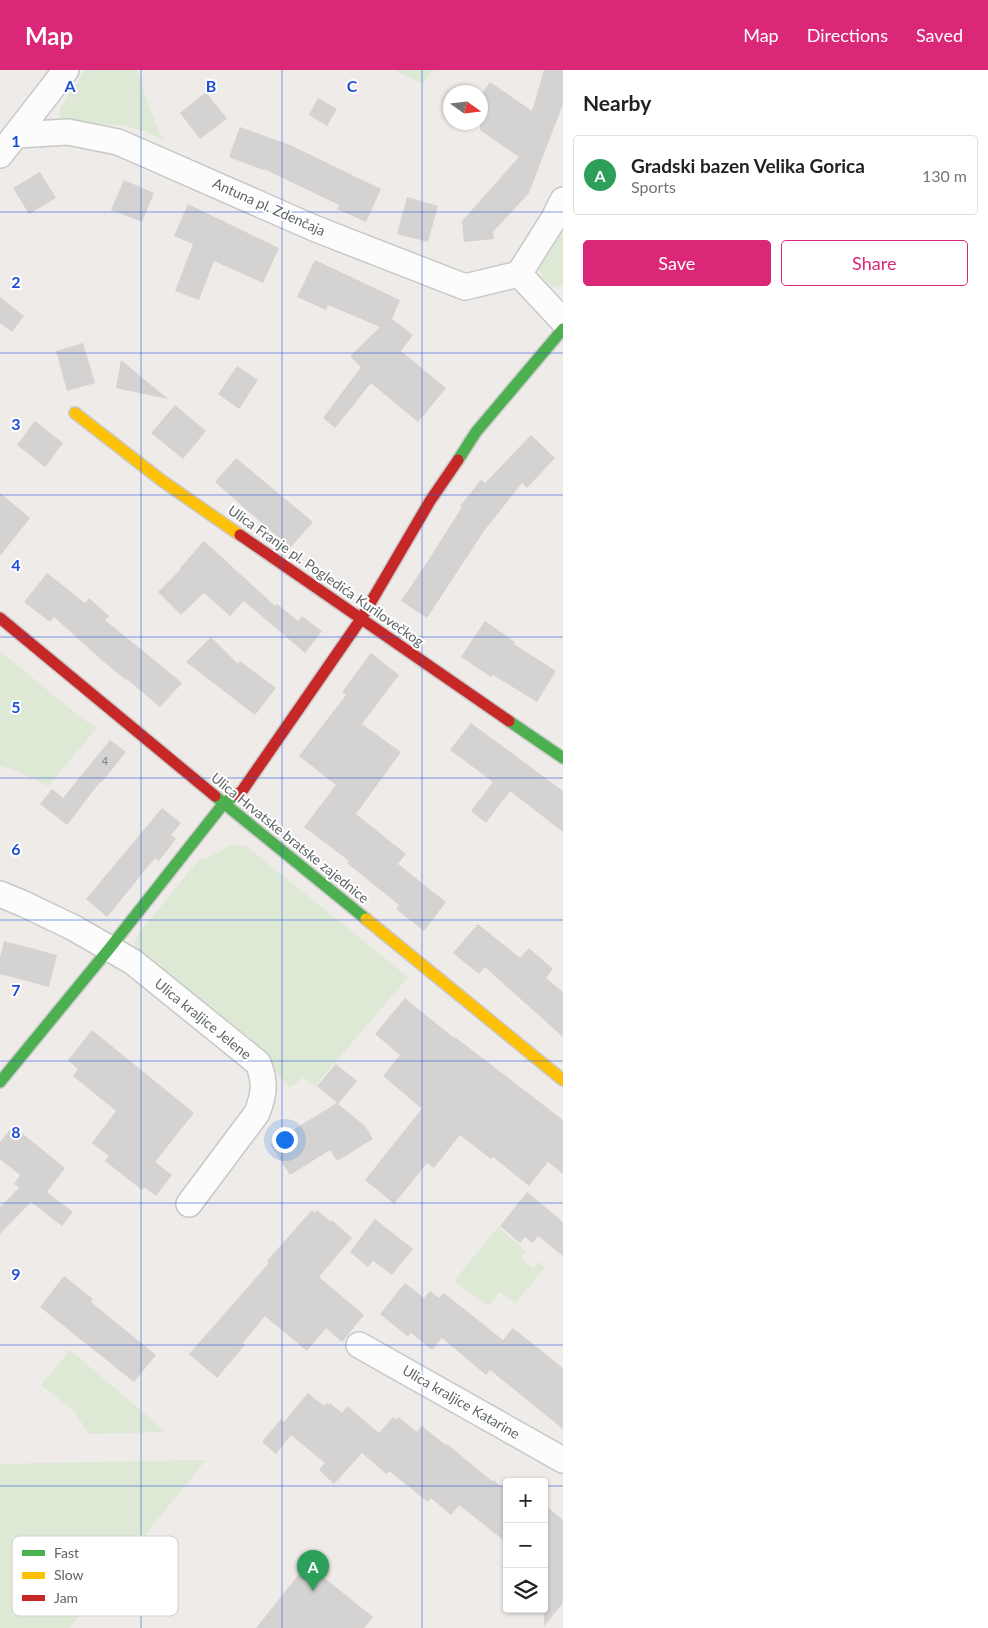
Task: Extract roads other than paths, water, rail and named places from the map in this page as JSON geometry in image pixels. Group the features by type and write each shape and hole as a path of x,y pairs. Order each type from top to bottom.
{"street":[{"path":"0,155 66,70"},
{"name":"Antuna pl. Zdenčaja","path":"17,134 68,132 118,142 316,229 466,287 519,274"},
{"path":"563,200 553,220 519,274 563,321"},
{"path":"0,1082 109,949 224,803 242,791 361,618 430,501 476,432 563,329"},
{"name":"Ulica Franje pl. Pogledića Kurilovečkog","path":"75,413 161,480 563,758"},
{"name":"Ulica Hrvatske bratske zajednice","path":"0,618 172,762 563,1080"},
{"name":"Ulica kraljice Jelene","path":"0,894 74,928 133,962 258,1064 263,1075 264,1086 257,1113 189,1204"},
{"name":"Ulica kraljice Katarine","path":"360,1344 563,1460"}],"place":[{"name":"Gradski bazen Velika Gorica","path":"313,1591"}]}
